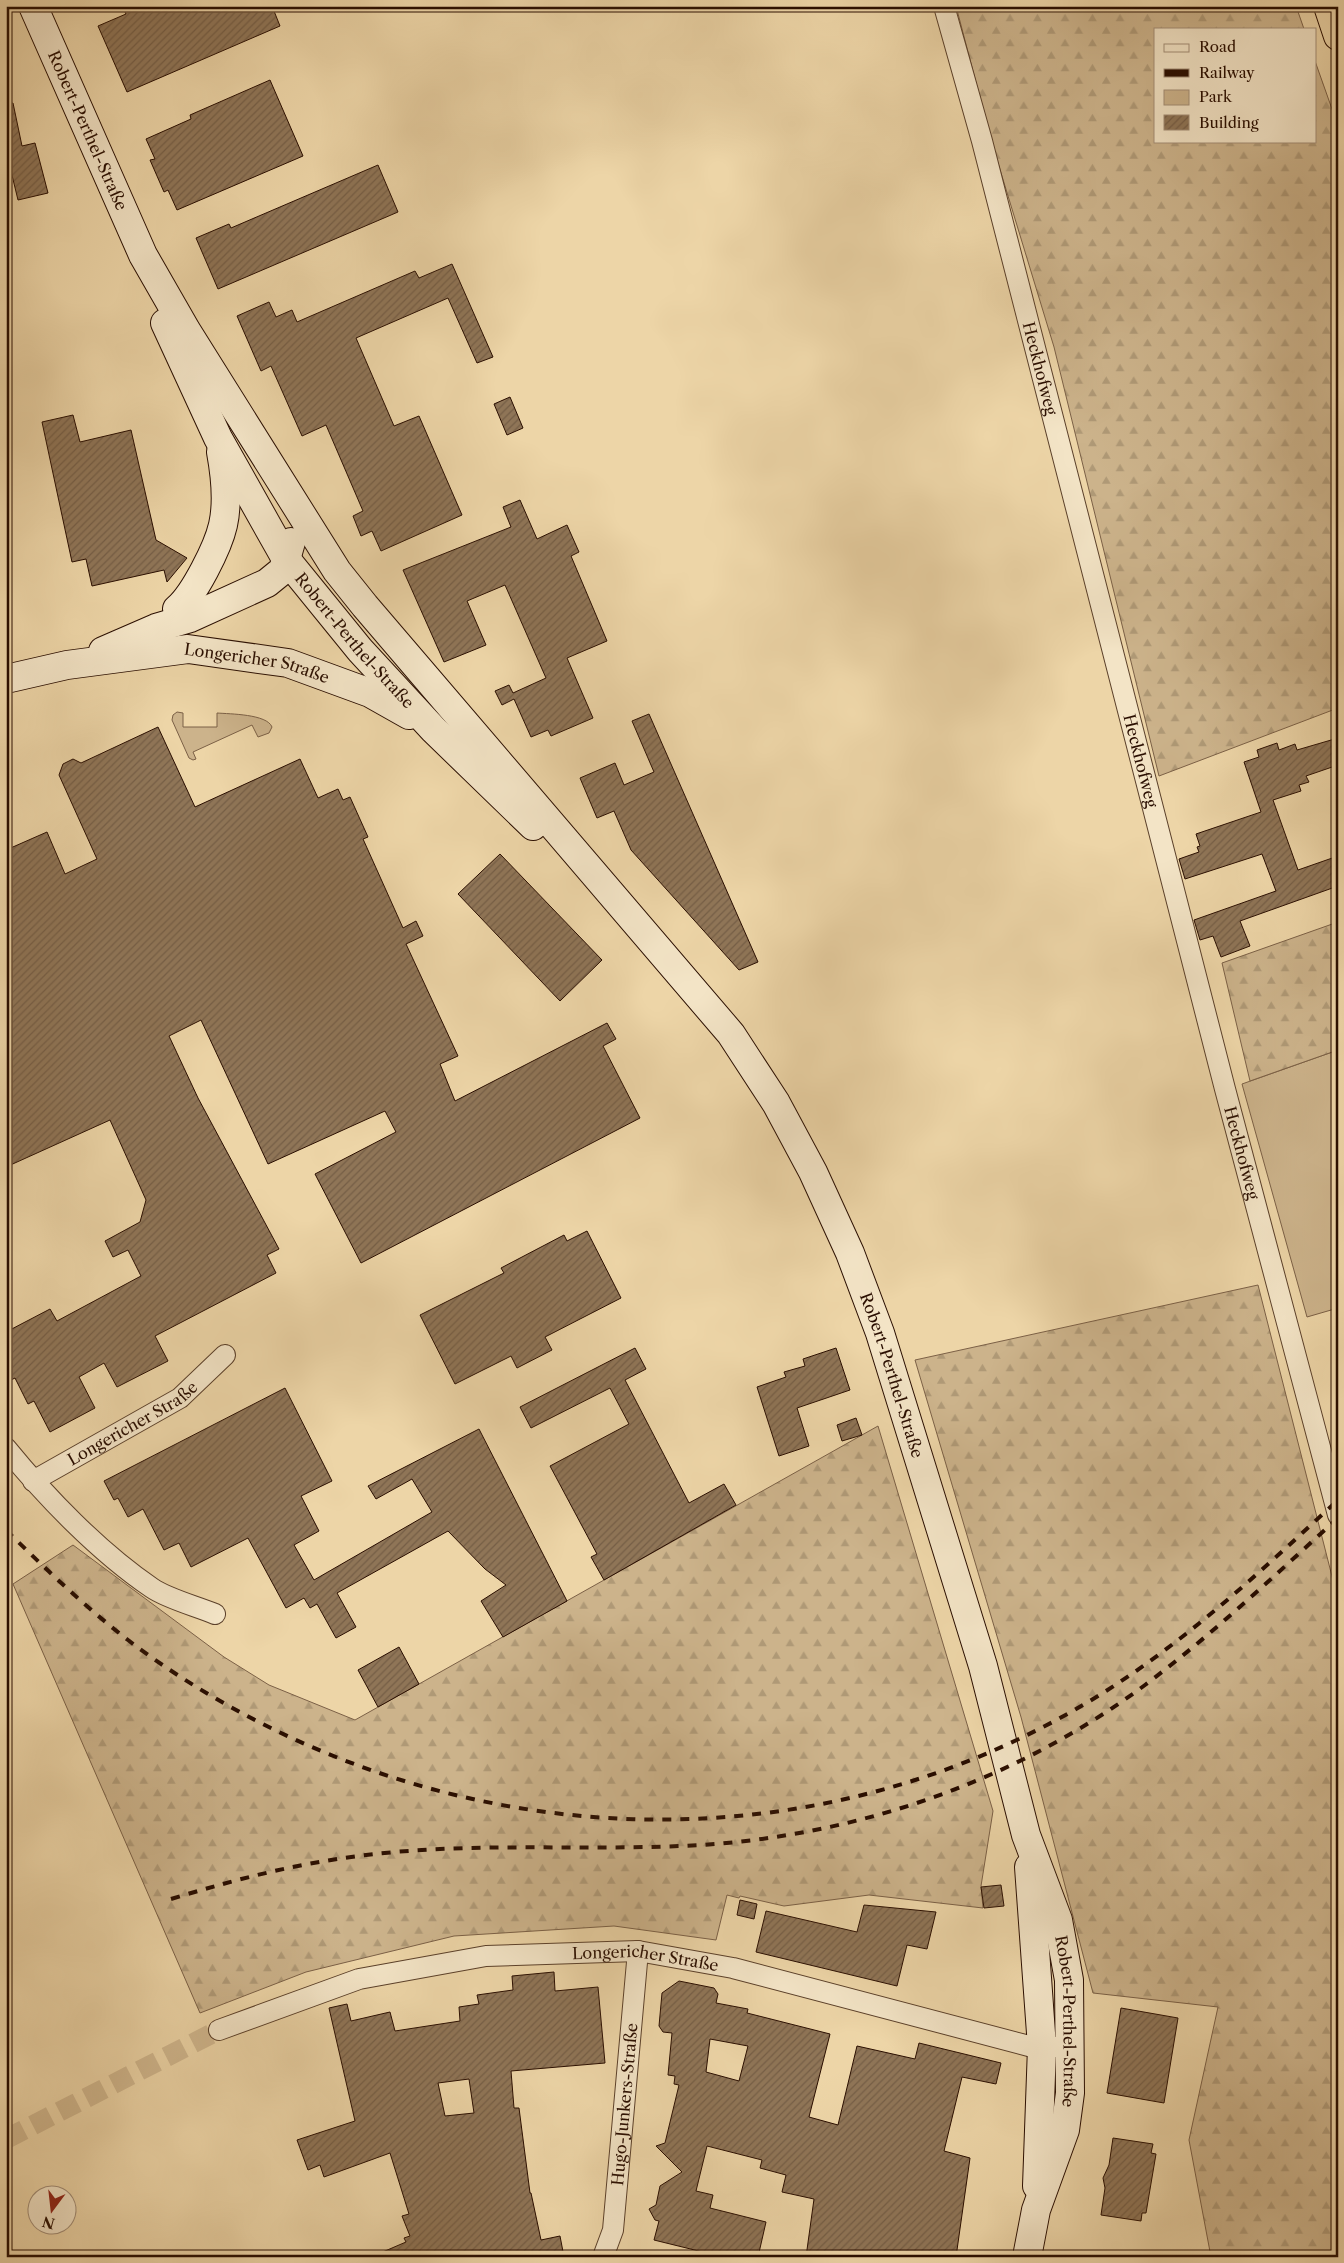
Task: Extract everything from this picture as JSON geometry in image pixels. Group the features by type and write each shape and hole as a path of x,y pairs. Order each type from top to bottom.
{"highway":[{"path":"1328,6 1338,36"}],"street":[{"name":"Robert-Perthel-Straße","path":"33,6 143,255 186,330 337,571 731,1034 776,1103 813,1172 850,1253 889,1362 977,1647 1026,1836 1058,1920 1069,1980 1070,2093 1065,2130 1036,2210"},
{"name":"Heckhofweg","path":"944,6 994,187 1211,1035 1338,1516"},
{"name":"Robert-Perthel-Straße","path":"143,255 154,296 165,324 218,438 286,559 360,650 434,730 666,956"},
{"name":"Longericher Straße","path":"156,628 188,600 203,573 223,525 224,467 218,438"},
{"name":"Longericher Straße","path":"67,665 156,628 190,618 267,583 283,570 296,525 291,496"},
{"name":"Longericher Straße","path":"177,610 286,559 310,557 337,571"},
{"name":"Longericher Straße","path":"6,679 67,665 188,649 288,663 370,693 434,730"},
{"name":"Longericher Straße","path":"33,1481 180,1398 225,1355"},
{"path":"6,1448 33,1481 104,1549 153,1589 215,1614"},
{"name":"Robert-Perthel-Straße","path":"1026,1836 1042,2047 1036,2210 1027,2257"},
{"name":"Longericher Straße","path":"219,2030 359,1979 486,1956 638,1951 733,1968 1029,2046 1070,2046"},
{"name":"Hugo-Junkers-Straße","path":"604,2257 613,2230 638,1951"}],"green space":[{"path":"956,6 1296,6 1304,28 1154,28 1154,142 1316,142 1316,64 1338,126 1338,708 1159,776 1054,347 991,140"},
{"path":"177,712 183,713 183,727 217,727 217,713 256,717 263,719 272,727 269,733 258,737 252,725 193,752 196,759 193,760 189,758 172,720 173,715"},
{"path":"1338,922 1338,1050 1250,1081 1222,963"},
{"path":"1338,1050 1338,1308 1307,1317 1242,1084"},
{"path":"1258,1285 1338,1600 1338,2257 1211,2257 1189,2140 1218,2007 1093,1993 1021,1717 915,1360"},
{"path":"878,1426 993,1811 981,1886 983,1908 869,1895 784,1906 727,1895 716,1940 614,1926 454,1936 306,1972 200,2013 13,1584 73,1545 224,1657 269,1685 355,1720"}],"building":[{"path":"122,6 272,6 280,26 127,92 98,26 126,14"},
{"path":"270,80 303,156 177,210 168,190 164,192 150,160 155,159 146,139 191,119 190,115"},
{"path":"13,103 22,146 35,143 48,193 18,200 10,167 6,168 6,104"},
{"path":"378,165 398,212 218,289 196,238 229,224 231,228"},
{"path":"452,264 493,357 477,363 448,298 356,338 394,426 419,416 462,515 381,551 372,531 361,536 353,516 363,511 326,425 302,436 271,366 261,371 237,316 269,302 276,317 292,310 297,322 415,271 419,278"},
{"path":"510,397 523,428 507,435 494,404"},
{"path":"73,415 80,442 131,430 156,540 187,558 167,582 164,570 92,586 86,559 72,562 42,422"},
{"path":"520,500 537,539 567,525 579,552 571,556 607,641 567,658 593,718 551,736 548,730 531,737 514,699 502,705 495,691 509,685 513,693 546,678 505,585 467,601 486,645 444,662 403,570 511,527 503,507"},
{"path":"649,714 758,962 739,970 631,850 614,811 597,818 580,778 615,763 624,785 654,772 632,721"},
{"path":"158,727 195,807 300,759 318,798 338,789 343,800 350,797 368,837 363,839 403,928 416,921 423,936 406,944 458,1056 440,1064 455,1101 607,1023 616,1039 603,1046 640,1118 361,1263 315,1174 396,1132 385,1111 268,1164 201,1020 169,1036 198,1098 279,1249 267,1255 276,1273 155,1336 168,1361 117,1387 104,1363 79,1377 95,1408 50,1432 34,1401 28,1404 15,1378 11,1380 6,1371 6,1332 50,1309 57,1321 141,1276 128,1250 113,1257 105,1241 140,1222 146,1200 110,1120 6,1167 6,850 47,832 65,874 97,859 59,775 63,764 73,759 81,763"},
{"path":"1338,738 1338,765 1306,776 1309,782 1299,785 1301,791 1273,800 1298,870 1338,856 1338,886 1240,921 1250,946 1221,957 1213,936 1200,940 1194,920 1276,891 1262,854 1185,879 1179,859 1199,852 1197,847 1200,846 1196,834 1261,812 1244,762 1259,757 1257,750 1277,743 1279,750 1295,744 1297,750"},
{"path":"500,854 602,960 560,1001 458,894"},
{"path":"587,1231 621,1298 545,1337 552,1350 517,1368 511,1356 455,1384 420,1315 504,1273 501,1268 564,1235 567,1241"},
{"path":"635,1348 646,1369 625,1380 689,1503 724,1484 736,1505 604,1580 591,1557 597,1554 550,1466 629,1424 610,1388 531,1428 520,1407"},
{"path":"836,1348 850,1390 797,1408 809,1446 779,1456 757,1387 786,1377 784,1372 805,1366 803,1359"},
{"path":"285,1388 332,1481 301,1496 319,1531 294,1545 314,1580 432,1512 412,1479 376,1499 368,1486 479,1429 567,1601 503,1637 481,1601 506,1585 485,1569 448,1531 337,1593 356,1627 336,1638 317,1604 310,1608 304,1598 286,1608 248,1538 191,1567 179,1543 164,1550 143,1509 128,1517 118,1498 114,1500 104,1481"},
{"path":"856,1418 862,1435 842,1441 837,1425"},
{"path":"399,1647 419,1684 378,1707 358,1670"},
{"path":"1001,1885 1004,1906 984,1908 981,1887"},
{"path":"740,1900 757,1904 754,1919 737,1915"},
{"path":"864,1905 936,1912 927,1949 907,1945 897,1986 756,1952 766,1911 857,1932"},
{"path":"554,1972 555,1991 598,1987 605,2063 511,2071 514,2108 519,2108 530,2193 541,2240 560,2236 564,2257 371,2257 406,2242 404,2238 410,2236 402,2216 409,2214 390,2153 324,2177 320,2165 308,2170 297,2140 355,2121 329,2008 347,2004 351,2021 390,2012 395,2031 460,2021 459,2007 479,2004 477,1995 513,1990 512,1976","holes":["469,2079 474,2113 445,2116 438,2083"]},
{"path":"679,1981 714,1988 718,1994 716,2003 748,2009 747,2013 830,2034 809,2117 838,2125 857,2046 915,2059 919,2043 1001,2063 996,2084 962,2077 944,2151 970,2158 956,2257 806,2257 814,2199 782,2192 786,2175 760,2168 762,2160 707,2146 696,2191 713,2195 710,2208 766,2222 758,2257 723,2257 654,2240 659,2221 655,2220 649,2209 656,2205 660,2186 682,2172 656,2146 665,2143 679,2085 674,2084 675,2076 668,2075 672,2033 663,2032 659,2026 662,1993","holes":["710,2039 748,2046 739,2081 706,2072"]},
{"path":"1121,2008 1178,2018 1164,2103 1107,2093"},
{"path":"1113,2138 1153,2144 1151,2153 1156,2154 1146,2213 1142,2213 1141,2221 1101,2215 1105,2188 1103,2178 1109,2165"}],"tunnel":[{"path":"6,2139 219,2030"}],"railway":[{"path":"6,1530 104,1620 167,1668 268,1727 375,1771 485,1802 598,1817 713,1818 826,1803 937,1773 1045,1726 1126,1678 1163,1651 1235,1594 1338,1500"},
{"path":"171,1899 281,1870 365,1855 433,1849 663,1847 760,1839 819,1829 878,1815 935,1797 990,1775 1044,1749 1096,1719 1170,1666 1219,1625 1338,1518"}]}
